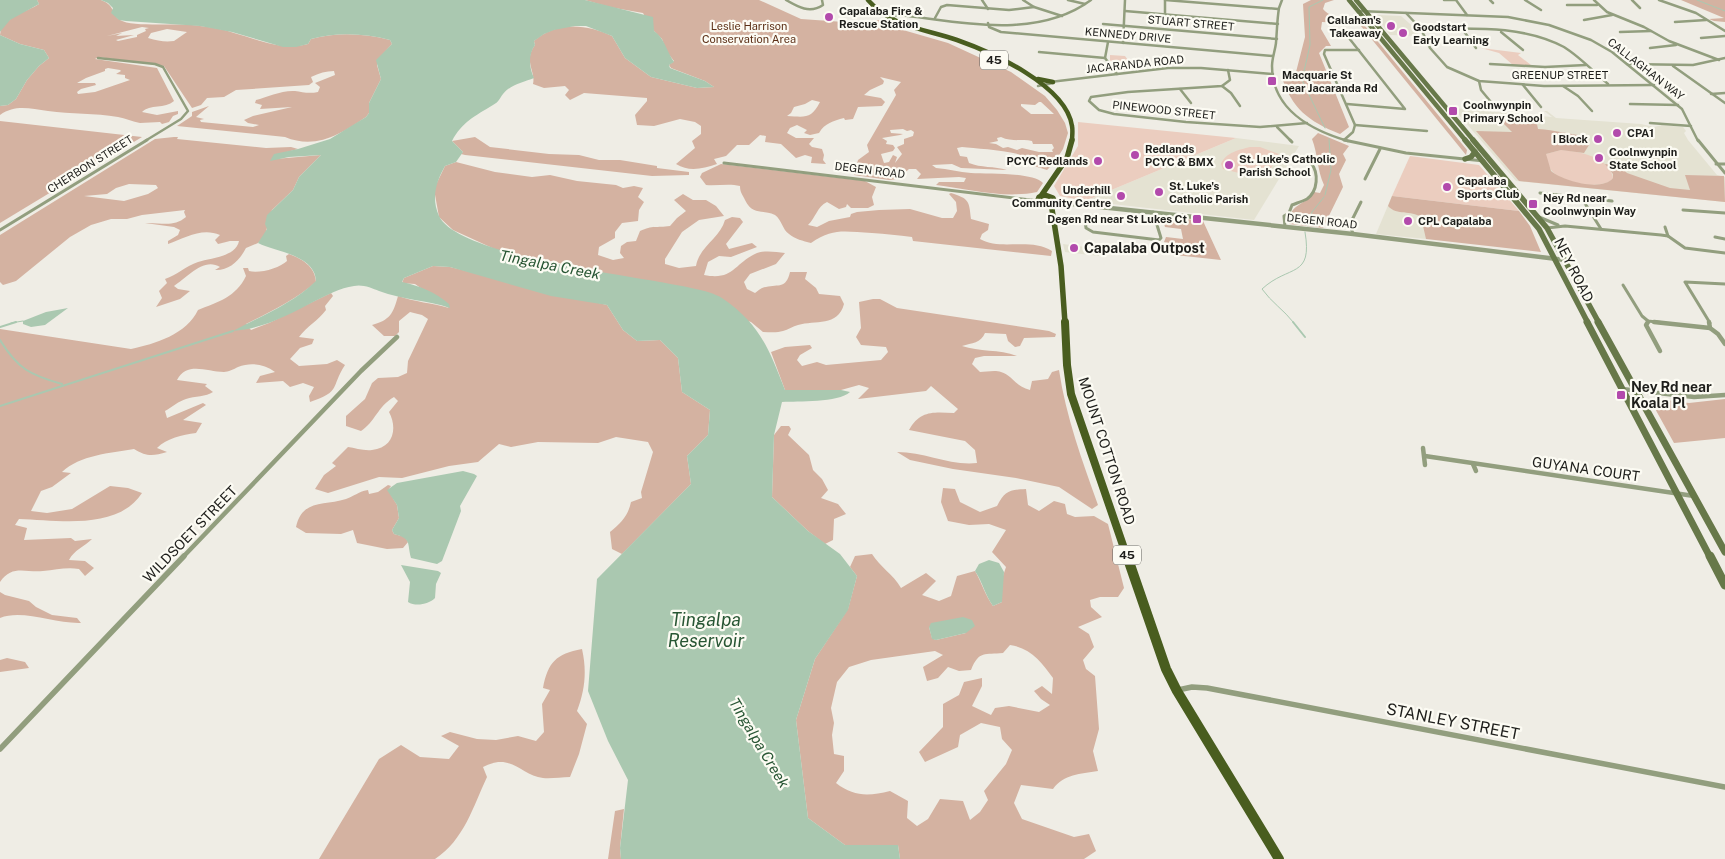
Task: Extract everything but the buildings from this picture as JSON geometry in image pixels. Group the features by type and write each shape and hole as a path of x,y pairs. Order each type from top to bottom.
{"main road":[{"name":"45","path":"868,0 873,7 887,17 948,38 1018,68 1034,78 1059,109 1072,130"},
{"name":"NEY ROAD","path":"1349,0 1533,222 1554,258 1725,585"},
{"name":"NEY ROAD","path":"1356,0 1547,228 1725,552"},
{"name":"45","path":"948,38 1017,70 1048,90 1067,113 1074,127 1072,130"},
{"path":"1034,78 1053,82"},
{"path":"1048,90 1053,82"},
{"path":"1052,200 1040,199 1069,152 1072,145 1072,130"},
{"path":"1465,159 1471,157 1476,152"},
{"name":"MOUNT COTTON ROAD","path":"1048,186 1052,200 1052,224 1062,278 1066,362 1071,394 1166,669 1279,859"},
{"name":"MOUNT COTTON ROAD","path":"1040,199 1052,224"}],"street":[{"path":"786,0 807,10 820,8 823,5 822,0"},
{"path":"982,0 988,9"},
{"path":"1023,0 1034,7 1064,16"},
{"path":"1068,0 1085,4"},
{"path":"887,17 900,15 988,22 1029,22 1064,16 1091,0"},
{"path":"1124,43 1125,0"},
{"path":"1165,14 1165,0 1278,9"},
{"path":"1282,0 1278,5 1277,39 1271,65 1283,102 1292,113 1307,123 1344,140 1380,149 1492,161"},
{"path":"1444,0 1456,0 1467,15"},
{"path":"1490,0 1493,3"},
{"path":"1525,0 1541,10"},
{"path":"1594,0 1597,5"},
{"path":"1632,0 1640,8"},
{"path":"1659,0 1687,9 1725,31"},
{"path":"935,18 941,7 947,5 1009,10 1034,7"},
{"path":"1567,5 1597,5 1677,44 1719,60"},
{"path":"1125,11 1278,24"},
{"name":"CALLAGHAN WAY","path":"1359,12 1515,18 1564,30 1602,45 1678,105 1685,113 1699,144 1725,173"},
{"name":"GREENUP STREET","path":"1406,13 1421,29 1428,45 1448,66 1460,74 1479,81 1563,86 1608,84 1654,85"},
{"path":"1584,20 1613,14"},
{"path":"1675,22 1708,20"},
{"name":"KENNEDY DRIVE","path":"988,22 988,27 1001,32 1273,56"},
{"name":"STUART STREET","path":"1103,24 1277,39"},
{"path":"1421,29 1500,31 1531,36 1555,43 1568,50 1608,84"},
{"path":"1462,30 1476,48"},
{"path":"1500,31 1523,50"},
{"path":"1620,32 1652,31"},
{"path":"1345,33 1405,108 1346,104"},
{"path":"1701,38 1725,36"},
{"path":"1104,58 1108,42"},
{"path":"1650,48 1677,44"},
{"path":"1344,140 1353,132 1355,125 1324,54 1325,50 1359,50"},
{"path":"1039,52 1104,58 1117,74"},
{"path":"1058,60 1059,54"},
{"name":"CHERBON STREET","path":"0,230 181,119 188,111 164,67 155,64 98,58"},
{"path":"1628,64 1700,64 1725,58"},
{"path":"1490,64 1546,67 1586,65"},
{"path":"1672,65 1725,103"},
{"name":"JACARANDA ROAD","path":"1039,85 1117,74 1180,68 1273,74"},
{"path":"1228,70 1230,80 1222,86 1231,93 1240,106"},
{"path":"1479,81 1481,90 1491,102"},
{"path":"1523,85 1541,107"},
{"name":"PINEWOOD STREET","path":"1222,86 1128,92 1088,99 1099,110 1114,114 1246,127 1277,127 1307,123"},
{"path":"1563,86 1578,96 1592,112"},
{"path":"1180,89 1191,102"},
{"path":"1711,94 1725,93"},
{"path":"1630,104 1678,105"},
{"path":"1650,123 1691,126"},
{"path":"1355,125 1427,131"},
{"path":"1277,127 1292,142"},
{"path":"1365,179 1380,149"},
{"name":"DEGEN ROAD","path":"724,163 1040,199"},
{"path":"1285,226 1284,216 1289,213 1292,205 1308,198 1318,184 1315,168 1311,163"},
{"path":"1716,164 1725,164"},
{"path":"1540,193 1612,201"},
{"path":"1581,198 1601,229"},
{"name":"DEGEN ROAD","path":"1052,200 1565,260"},
{"path":"1353,234 1350,224 1361,202"},
{"path":"1683,210 1725,213"},
{"path":"1085,221 1086,228 1093,232 1159,240 1161,238 1153,212"},
{"path":"1539,217 1565,226"},
{"path":"1547,228 1565,226 1668,236 1685,248 1725,253"},
{"path":"1664,228 1668,232 1668,236"},
{"path":"1715,238 1725,239"},
{"path":"1710,328 1710,323 1685,282 1690,280 1725,284"},
{"path":"1623,285 1642,316 1648,321 1710,328 1718,334 1725,344"},
{"path":"1648,321 1646,325 1660,351"},
{"name":"WILDSOET STREET","path":"0,749 361,371 397,337"},
{"path":"1622,389 1694,397 1725,395"},
{"path":"1423,448 1425,464"},
{"name":"GUYANA COURT","path":"1425,456 1694,496"},
{"path":"1474,464 1476,471"},
{"name":"STANLEY STREET","path":"1177,690 1192,687 1207,688 1725,787"}],"shaded area":[{"path":"1376,16 1401,16 1417,30 1419,36 1390,35"},
{"path":"1481,48 1521,53 1518,55 1531,65 1513,65 1499,53"},
{"path":"1110,55 1125,56 1134,68 1118,70 1110,60"},
{"name":"Coolnwynpin State School","path":"1453,108 1552,117 1544,111 1547,111 1556,118 1641,124 1654,127 1662,125 1683,127 1688,140 1717,175 1725,177 1725,202 1516,181"},
{"name":"Redlands PCYC & BMX","path":"1078,122 1236,138 1085,201 1060,196 1054,186 1078,146"},
{"name":"St. Luke's Catholic Parish School","path":"1236,138 1299,146 1254,220 1085,201"},
{"path":"1250,147 1260,147 1279,154 1267,175 1251,176 1223,169 1221,164 1226,157 1233,152"},
{"path":"1561,150 1592,156 1600,160 1611,171 1613,178 1608,182 1593,185 1574,182 1558,176 1550,168 1546,154"},
{"name":"Capalaba Sports Club","path":"1410,156 1479,165 1519,211 1392,196"},
{"path":"1392,196 1428,201 1426,239 1376,234"},
{"path":"1063,244 1100,249 1099,256 1065,252"}],"green space":[{"path":"37,0 101,0 111,7 117,18 126,22 208,27 280,45 298,46 308,44 311,39 330,35 350,34 390,40 392,44 382,55 377,65 381,79 369,103 369,113 366,117 338,134 318,141 296,141 285,137 177,126 192,116 192,112 209,106 196,117 204,119 200,120 201,122 253,127 259,125 248,123 244,120 253,116 292,107 260,109 262,105 255,103 256,100 285,92 318,92 320,87 315,83 335,75 334,71 322,72 311,77 313,82 309,85 236,90 224,97 207,98 201,105 192,108 164,66 99,57 95,59 157,68 174,101 166,105 149,108 142,112 157,115 178,111 178,114 173,116 169,122 162,124 160,122 140,123 109,116 23,108 12,109 0,115 0,106 8,105 16,99 27,80 49,58 44,50 20,44 0,35 5,24 10,19 39,4","holes":["142,27 149,28 145,29 146,31 137,35 137,37 118,41 116,40 134,35 116,36 122,33 107,36","167,29 187,32 174,41 158,41 148,38 151,33","105,69 120,70 116,74 125,75 125,78 130,80 95,92 78,94 77,92 81,89 96,85 95,83 77,83 105,71"]},
{"name":"Leslie Harrison Conservation Area","path":"585,0 759,0 801,19 844,22 880,20 903,30 948,43 1011,72 1045,96 1057,110 1065,123 1068,133 1063,149 1047,170 1034,166 1040,164 1034,160 1015,153 962,147 957,148 960,156 967,157 969,163 1007,170 961,168 952,164 932,165 936,168 967,173 1009,174 1037,179 1043,183 1037,192 999,194 936,185 939,182 964,182 966,178 917,179 921,174 916,169 909,169 898,179 889,180 854,175 858,160 869,152 867,145 896,95 894,90 901,82 880,77 884,81 883,84 864,95 881,98 885,102 882,106 858,107 853,119 845,120 844,118 833,121 819,133 810,135 804,133 807,130 797,125 790,128 787,133 796,138 814,138 809,144 812,147 822,149 823,160 826,164 811,163 812,157 805,155 796,158 781,144 765,142 766,136 760,135 749,145 737,145 726,156 714,159 717,164 691,169 681,167 676,164 695,148 692,141 701,134 701,126 695,122 680,119 654,126 637,125 635,115 647,101 647,98 584,93 570,100 565,95 569,90 565,86 544,88 533,84 530,56 535,45 534,41 552,30 562,27 582,27 612,36 625,58 651,77 697,88 714,87 705,81 671,68 669,65 674,61 667,52 662,39 654,31 643,13 609,7","holes":["812,100 820,102 814,112 807,116 787,116 794,107","1041,102 1054,114 1031,114 1021,106 1021,104 1035,105","903,129 914,132 913,136 904,139 904,144 897,147 902,154 895,163 897,157 893,155 889,162 884,163 881,154 893,151 895,148 893,145 886,144 887,141 882,138 903,134 891,133 890,130","997,138 1032,141 1033,144 1052,144 1054,148 1053,152 1039,152 1022,148 1017,150 1008,147 1003,148 989,143 998,141"]},
{"path":"1311,0 1334,0 1325,3 1323,9 1344,23 1322,22 1321,29 1331,46 1326,46 1319,53 1349,127 1340,134 1310,119 1296,105 1285,87 1281,75 1295,76 1305,37 1303,4"},
{"path":"1681,0 1725,0 1725,22 1709,19 1724,18"},
{"path":"1361,26 1365,26 1467,150 1466,155"},
{"path":"1498,118 1522,120 1524,123 1537,124 1538,129 1585,136 1589,145 1584,153 1561,150 1546,154 1551,171 1564,178 1592,185 1608,182 1613,178 1613,174 1605,164 1620,166 1627,173 1670,188 1690,190 1685,175 1724,176 1725,202 1519,181 1476,131 1512,132"},
{"path":"0,121 142,137 0,223"},
{"path":"1318,133 1349,146 1343,154 1346,160 1339,174 1343,187 1323,228 1289,224 1290,217 1295,208 1314,192 1320,193 1324,185 1312,139"},
{"path":"178,137 177,139 266,148 291,147 298,149 287,152 275,159 321,155 299,177 293,190 272,210 265,235 258,243 246,248 241,257 225,269 215,270 220,267 207,265 190,274 174,286 178,289 190,291 180,299 156,307 162,298 159,291 167,283 165,279 194,264 228,254 237,246 239,241 218,244 215,240 220,235 207,232 194,234 168,244 168,241 178,235 180,230 174,227 145,223 166,224 176,222 186,217 185,210 142,215 127,219 111,219 91,225 70,237 16,281 3,285 0,282 0,235 155,139","holes":["129,184 156,185 158,188 148,194 124,201 84,196 107,194 116,188"]},
{"path":"475,137 490,147 549,154 579,155 599,160 620,160 657,166 657,168 689,172 689,175 652,176 465,155 461,154 463,152 452,141"},
{"path":"456,162 495,172 532,177 550,175 577,181 616,185 623,188 634,186 643,188 638,197 644,202 639,210 638,221 622,223 615,232 615,238 599,247 598,255 613,260 624,258 620,253 621,246 627,242 636,241 640,231 652,227 670,226 686,211 674,200 683,194 693,200 706,200 716,206 724,216 699,220 682,232 665,259 665,264 679,268 696,266 701,253 719,232 725,220 732,217 740,218 743,222 726,244 729,249 752,243 757,247 731,257 719,256 708,262 704,275 722,276 749,257 760,252 785,253 776,264 750,274 744,282 747,289 755,293 763,288 781,285 786,281 790,272 807,272 805,279 816,288 819,294 840,296 844,304 837,316 831,319 798,325 781,332 763,332 751,322 574,266 501,252 453,230 439,217 434,189 445,166"},
{"path":"721,164 865,181 876,187 872,197 874,205 868,208 851,208 847,204 846,207 839,209 827,202 808,225 817,227 829,221 850,217 851,214 857,212 879,210 910,209 942,218 953,218 957,211 956,202 949,194 951,193 967,201 971,219 989,224 988,230 982,234 980,239 997,244 1025,244 1043,247 1052,251 1051,256 913,241 912,237 855,232 834,233 811,243 794,237 787,232 775,215 751,208 740,190 740,186 706,185 700,177 702,173"},
{"path":"1392,196 1519,211 1530,226 1541,252 1426,239 1421,217 1392,209 1388,206"},
{"path":"1162,216 1203,221 1221,260 1175,255 1173,244 1164,242 1166,237 1183,239 1181,229 1165,227"},
{"path":"289,254 299,258 310,267 316,282 291,300 246,324 251,330 331,293 333,296 325,306 326,310 299,337 314,339 312,344 300,348 290,359 299,366 327,364 337,360 345,365 331,392 310,402 309,396 314,387 303,383 290,387 283,381 256,383 260,376 275,372 257,365 243,365 226,372 198,369 186,371 177,380 207,384 205,386 213,392 183,400 165,411 167,418 203,403 206,405 183,420 202,423 196,433 170,439 157,448 167,452 146,455 134,449 86,458 77,462 62,472 71,473 52,487 41,491 31,511 47,513 72,509 110,486 128,488 142,493 131,505 118,513 86,521 19,519 15,525 27,528 24,540 71,538 75,541 92,539 76,551 69,560 85,561 94,568 85,576 79,569 74,568 37,571 20,570 9,573 0,582 0,329 131,349 140,347 160,341 178,332 186,326 198,310 232,294 246,276 243,268 248,268 249,271 253,272 269,270 284,264 287,261 286,256"},
{"path":"433,266 450,267 607,305 623,330 637,341 660,340 678,358 682,392 710,410 708,435 687,456 691,484 622,554 612,549 610,532 624,519 631,502 642,498 641,492 653,452 648,442 616,437 598,443 538,442 511,447 499,444 478,462 449,466 402,478 379,477 328,493 315,489 324,475 336,466 332,463 348,447 372,450 385,446 392,437 393,425 389,412 398,401 394,397 384,405 361,431 346,426 346,416 365,399 372,383 378,378 398,377 407,373 408,361 428,319 422,315 410,312 399,321 399,332 395,336 384,336 372,325 383,321 390,315 398,296 449,308 415,284 402,283 404,278"},
{"path":"880,299 897,308 1049,331 1056,334 1055,337 1024,338 1020,346 1015,347 1008,341 1006,334 985,333 979,341 962,346 1017,356 984,356 975,358 972,364 980,372 1001,372 1030,390 1032,381 1048,379 1052,372 1059,370 1070,422 1098,505 1092,509 1059,487 910,460 897,452 918,454 957,463 977,463 975,450 965,441 909,430 913,423 923,416 934,413 954,413 958,409 931,386 926,391 858,399 869,388 859,385 841,390 785,390 771,352 785,347 810,345 812,348 800,355 797,360 802,366 817,362 826,365 881,360 888,352 886,347 861,345 856,337 861,328 859,302"},
{"path":"1657,399 1689,403 1725,399 1725,438 1674,443 1653,405 1652,402"},
{"path":"781,426 789,426 791,429 788,435 809,455 813,470 822,479 828,490 821,498 838,504 846,514 834,519 833,540 825,544 808,531 772,497 774,435"},
{"path":"388,485 391,486 388,490 397,505 399,518 392,530 394,534 405,537 408,542 403,548 387,549 357,543 353,530 341,534 306,533 296,527 303,512 315,505 346,499 368,490 369,494 378,492"},
{"path":"943,488 955,489 960,502 980,512 997,506 1008,492 1026,489 1028,505 1039,511 1054,501 1065,504 1067,514 1075,517 1094,516 1108,524 1124,588 1118,597 1100,597 1090,600 1091,607 1102,617 1078,627 1089,634 1094,647 1083,660 1086,669 1095,676 1099,729 1093,751 1098,771 1079,774 1062,780 1053,789 1021,785 1014,803 1022,819 1074,837 1089,834 1096,851 1084,859 900,859 898,845 845,845 808,818 796,720 815,659 848,609 857,576 850,567 855,556 872,554 901,588 926,573 936,581 922,595 939,601 951,596 957,576 975,571 993,606 1002,602 1002,579 1006,567 992,552 1006,530 989,524 969,525 948,521 941,502","holes":["929,627 966,633 936,640 932,638","1010,645 1030,653 1053,678 1052,694 1042,686 1034,691 1050,705 1039,712 1009,706 995,708 991,715 972,706 982,686 982,678 964,682 959,695 943,704 943,727 919,752 925,762 958,747 960,735 981,723 1000,727 1002,739 1012,750 1006,764 984,791 988,800 980,812 970,820 963,801 940,799 928,819 917,826 907,818 908,801 890,791 875,794 855,793 836,783 844,771 844,756 834,754 832,735 834,723 831,708 837,682 849,667 871,660 935,651 943,655 923,667 927,681 938,678 948,667 959,671 971,670 980,656 1003,653"]},
{"path":"0,592 29,601 52,615 77,618 81,623 19,615 0,618"},
{"path":"582,649 584,680 582,696 577,711 587,724 579,754 570,777 543,778 509,763 493,763 483,767 487,777 461,833 435,859 319,859 379,759 401,745 420,757 449,759 459,746 441,736 450,732 477,739 496,740 518,736 536,741 544,732 542,704 550,690 543,688 551,666 560,657"},
{"path":"7,658 25,662 29,668 0,672 0,660"},
{"path":"624,809 620,848 621,859 608,859 615,811"}],"water":[{"path":"0,0 37,0 39,4 10,20 0,32"},
{"name":"Tingalpa Reservoir","path":"101,0 585,0 653,17 654,31 663,41 674,62 669,65 670,68 705,81 714,87 697,88 651,77 625,58 612,36 586,26 554,30 544,34 534,41 535,45 530,57 534,78 509,88 497,103 470,120 456,134 452,141 463,152 456,162 445,166 437,184 435,203 439,216 452,229 475,241 540,260 692,288 717,295 746,318 762,338 785,390 841,390 850,392 844,396 827,400 782,402 774,435 772,497 808,531 840,554 857,576 848,610 815,659 796,720 808,818 845,845 898,845 900,859 621,859 620,848 628,780 608,741 588,691 597,579 691,484 687,456 708,435 710,410 682,392 678,358 660,340 637,341 623,330 607,305 551,296 450,267 433,266 404,278 402,282 433,293 449,304 450,308 357,286 334,292 265,324 233,331 287,303 316,281 314,272 302,260 258,243 267,229 265,224 267,215 293,190 299,177 321,155 289,157 270,161 274,154 330,139 366,117 369,113 369,103 381,79 376,60 392,44 390,40 380,38 340,34 311,39 308,44 296,47 283,47 232,32 200,26 119,20 111,13 113,8"},
{"path":"0,35 20,44 44,50 49,58 27,80 16,99 8,105 0,106"},
{"path":"68,308 45,325 31,327 23,324 23,321 46,312"},
{"path":"463,471 477,476 460,506 461,511 442,561 437,564 411,558 408,542 394,534 392,530 399,518 397,505 387,490 397,483"},
{"path":"989,560 999,563 1004,572 1002,602 993,606 975,571 979,564"},
{"path":"401,565 441,573 436,584 435,598 422,604 411,604 408,602 410,582"},
{"path":"963,617 972,620 975,626 966,633 936,640 932,639 929,627 931,623"}],"waterway":[{"path":"1323,0 1309,7 1310,45 1302,80 1325,128"},
{"path":"1697,0 1725,11"},
{"path":"1329,139 1331,169"},
{"path":"1325,195 1331,170"},
{"path":"1308,226 1312,212 1324,197"},
{"path":"1294,323 1262,289 1272,281 1297,269 1302,264 1307,247 1305,232"},
{"path":"15,322 23,321"},
{"path":"0,327 15,322"},
{"path":"1293,322 1305,337"},
{"path":"0,406 233,331"},
{"path":"0,340 13,358 33,374 62,384"}],"place":[{"name":"Capalaba Fire & Rescue Station","path":"829,17"},
{"name":"Callahan's Takeaway","path":"1391,26"},
{"name":"Goodstart Early Learning","path":"1403,33"},
{"name":"Macquarie St near Jacaranda Rd","path":"1272,81"},
{"name":"Coolnwynpin Primary School","path":"1453,111"},
{"name":"CPA1","path":"1617,133"},
{"name":"I Block","path":"1598,139"},
{"name":"Redlands PCYC & BMX","path":"1135,155"},
{"name":"Coolnwynpin State School","path":"1599,158"},
{"name":"PCYC Redlands","path":"1098,161"},
{"name":"St. Luke's Catholic Parish School","path":"1229,165"},
{"name":"Capalaba Sports Club","path":"1447,187"},
{"name":"St. Luke's Catholic Parish","path":"1159,192"},
{"name":"Underhill Community Centre","path":"1121,196"},
{"name":"Ney Rd near Coolnwynpin Way","path":"1533,204"},
{"name":"Degen Rd near St Lukes Ct","path":"1197,219"},
{"name":"CPL Capalaba","path":"1408,221"},
{"name":"Capalaba Outpost","path":"1074,248"},
{"name":"Ney Rd near Koala Pl","path":"1621,395"}],"water label":[{"name":"Tingalpa Creek","path":"550,265"},
{"name":"Tingalpa Creek","path":"759,743"}]}
